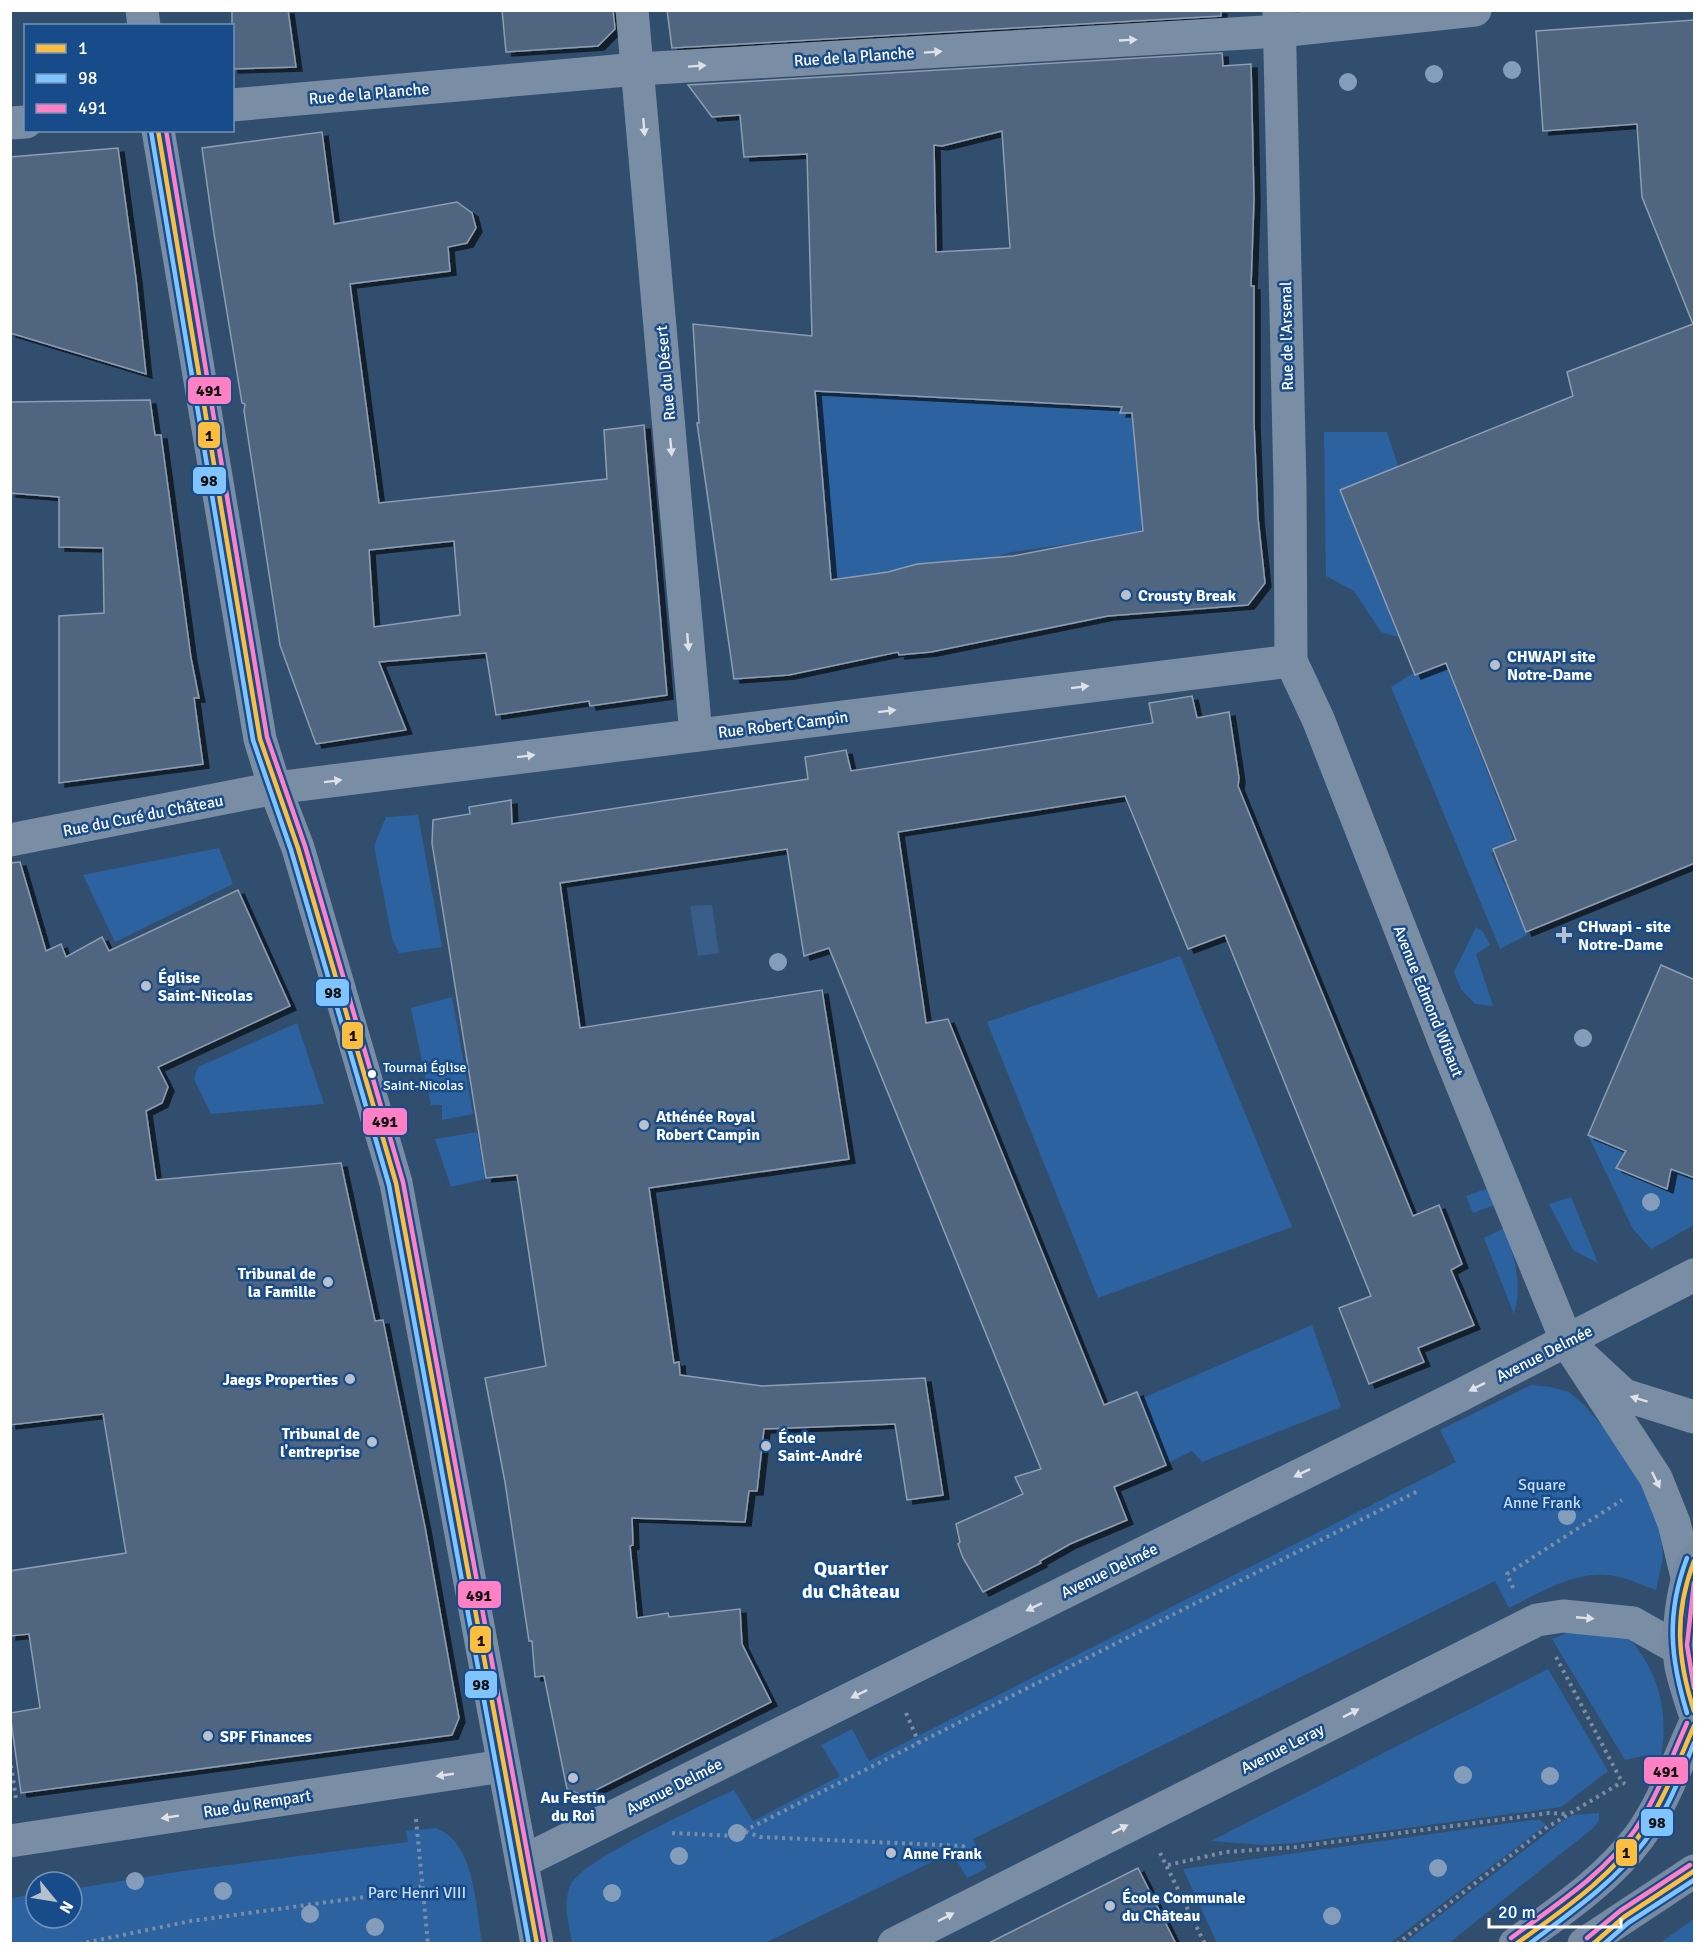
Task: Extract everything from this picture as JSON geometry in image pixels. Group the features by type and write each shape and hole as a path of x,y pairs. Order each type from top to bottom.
{"main road":[{"path":"1691,1569 1679,1649 1682,1671 1695,1711"},
{"path":"1515,1944 1583,1894 1625,1854 1653,1815 1695,1726"},
{"path":"1584,1944 1695,1871"}],"street":[{"name":"Rue du Désert","path":"632,10 696,735"},
{"name":"Rue de la Planche","path":"234,105 638,69 1279,21 1475,10"},
{"name":"Rue de l'Arsenal","path":"1279,21 1290,473 1291,661"},
{"path":"158,132 260,739 275,789 298,848 396,1184 537,1944"},
{"name":"Rue Robert Campin","path":"275,789 1291,661"},
{"name":"Avenue Edmond Wibaut","path":"1291,661 1318,719 1441,1033 1567,1342 1656,1478 1691,1569"},
{"name":"Rue du Curé du Château","path":"10,840 275,789"},
{"name":"Avenue Delmée","path":"522,1862 1567,1342 1695,1275"},
{"name":"Avenue Edmond Wibaut","path":"1567,1342 1624,1395 1695,1417"},
{"name":"Avenue Leray","path":"894,1944 1537,1620 1563,1616 1633,1623 1679,1649"},
{"name":"Rue du Rempart","path":"10,1841 503,1766"}],"path":[{"path":"669,1833 735,1836 1418,1491"},
{"path":"1397,1944 1546,1828 1622,1782"},
{"path":"1205,1944 1168,1865 1226,1852 1296,1847 1549,1813 1569,1814"},
{"path":"416,1814 428,1944"},
{"path":"744,1831 760,1837 963,1846"},
{"path":"79,1944 191,1921 408,1891 421,1886"}],"green space":[{"path":"803,389 1091,407 1121,404 1133,413 1142,519 1140,538 1096,540 1012,552 986,560 933,563 834,582 830,567 818,417"},
{"path":"1324,432 1387,432 1399,469 1342,490 1398,637 1381,632 1354,591 1326,576"},
{"path":"1446,665 1513,839 1491,853 1527,935 1500,949 1391,687 1412,674"},
{"path":"418,815 442,947 399,953 392,938 374,846 386,817"},
{"path":"219,848 233,884 115,942 83,875"},
{"path":"1476,927 1483,932 1490,945 1476,954 1493,1006 1475,1004 1461,989 1454,972"},
{"path":"1180,956 1292,1227 1098,1298 987,1022"},
{"path":"452,997 473,1114 442,1120 442,1105 431,1105 411,1008"},
{"path":"297,1023 324,1104 211,1114 194,1079 198,1067"},
{"path":"477,1132 485,1179 451,1187 435,1139"},
{"path":"1588,1135 1626,1151 1667,1188 1671,1169 1694,1178 1694,1225 1651,1249 1633,1229"},
{"path":"1489,1188 1497,1204 1473,1213 1466,1196"},
{"path":"1571,1197 1598,1263 1573,1250 1549,1204"},
{"path":"1505,1228 1517,1281 1517,1303 1514,1314 1484,1238"},
{"path":"1312,1325 1341,1407 1202,1462 1192,1451 1168,1463 1134,1402"},
{"name":"Square Anne Frank","path":"1531,1385 1569,1392 1584,1405 1640,1470 1660,1521 1663,1558 1656,1590 1620,1577 1591,1575 1562,1582 1509,1608 1495,1581 973,1839 987,1868 967,1878 952,1852 763,1944 572,1943 567,1906 571,1884 597,1861 620,1847 734,1790 753,1821 840,1776 821,1745 852,1729 869,1761 1456,1462 1440,1430"},
{"path":"1569,1632 1623,1632 1636,1646 1654,1678 1660,1695 1664,1732 1658,1770 1647,1755 1625,1760 1552,1639"},
{"path":"1548,1669 1608,1771 1561,1807 1296,1843 1263,1845 1211,1841"},
{"path":"1599,1813 1599,1821 1592,1829 1449,1943 1404,1943 1565,1819 1573,1815"},
{"path":"1540,1820 1546,1825 1390,1943 1217,1943 1183,1869"},
{"name":"Parc Henri VIII","path":"436,1828 449,1836 459,1847 471,1878 482,1943 11,1943 11,1898 24,1896 24,1930 84,1930 84,1887 183,1871 408,1842 406,1831"},
{"path":"1694,1919 1694,1943 1660,1943"}],"shaded area":[{"path":"712,905 719,953 698,956 690,906"}],"building":[{"path":"232,10 288,10 296,67 234,69 234,24 232,24"},
{"path":"502,10 613,10 615,29 598,46 506,52"},
{"path":"667,10 1221,10 1221,16 672,48"},
{"path":"1695,20 1695,863 1526,932 1493,849 1516,840 1446,663 1415,675 1340,490 1573,396 1567,372 1693,324 1642,197 1637,124 1543,131 1536,31"},
{"path":"1222,53 1223,66 1251,64 1254,199 1251,286 1254,286 1254,423 1258,518 1265,583 1248,605 1108,616 931,652 899,655 898,652 789,675 734,679 697,423 699,423 693,324 812,336 807,154 744,157 740,115 712,117 688,85","holes":["1002,131 1010,248 936,252 934,145 942,146","815,391 1122,407 1120,413 1132,413 1143,531 1013,556 917,564 888,572 831,580"]},
{"path":"322,132 334,224 457,202 472,213 476,228 467,243 448,247 450,271 350,284 379,503 607,479 604,430 644,425 667,695 590,706 589,701 496,715 486,653 379,662 406,730 316,744 280,645 244,411 245,404 242,403 202,148","holes":["454,541 460,615 374,627 369,550"]},
{"path":"118,148 146,374 10,333 10,157"},
{"path":"150,400 155,435 161,435 191,658 199,698 194,698 203,764 59,783 59,616 104,613 103,548 59,547 59,497 10,493 10,402"},
{"path":"1192,696 1197,718 1229,712 1239,778 1238,786 1413,1216 1439,1205 1462,1264 1451,1270 1474,1325 1418,1348 1424,1362 1369,1384 1339,1308 1371,1296 1225,935 1188,949 1125,796 898,832 926,1023 948,1019 1104,1405 1137,1392 1166,1465 1114,1487 1127,1520 1070,1544 1040,1561 1041,1563 983,1592 963,1558 958,1544 960,1542 956,1524 1023,1494 1015,1477 1041,1469 829,948 804,956 787,849 560,883 580,1028 822,990 849,1159 649,1188 674,1363 679,1362 680,1375 762,1386 925,1378 943,1495 907,1500 895,1424 764,1429 757,1491 749,1491 745,1522 632,1518 633,1545 630,1546 637,1618 668,1613 669,1617 740,1609 742,1644 771,1702 584,1796 567,1789 544,1676 535,1677 532,1641 529,1641 505,1482 485,1378 546,1366 517,1175 486,1178 432,843 433,820 470,814 469,807 511,800 512,824 808,779 805,757 846,750 851,771 1153,723 1149,703"},
{"path":"20,862 46,951 61,944 66,957 102,937 109,951 238,890 290,1006 158,1067 168,1087 162,1103 146,1111 156,1180 341,1163 375,1321 383,1320 425,1527 459,1718 452,1735 21,1793 10,1713 40,1708 29,1634 10,1636 10,1571 126,1553 103,1414 10,1425 10,863"},
{"path":"1661,965 1695,980 1695,1178 1671,1169 1667,1189 1616,1168 1626,1151 1588,1135"},
{"name":"École Communale du Château","path":"1138,1868 1176,1944 987,1944"}],"transit line":[{"name":"98","path":"151,132 253,740 291,850 389,1185 529,1944"},
{"name":"1","path":"158,132 260,739 298,848 396,1183 537,1944"},
{"name":"491","path":"166,132 267,737 305,846 403,1182 544,1943"},
{"name":"98","path":"1687,1558 1676,1598 1673,1636 1677,1673 1687,1713"},
{"name":"1","path":"1694,1561 1683,1599 1680,1636 1684,1673 1694,1711"},
{"name":"491","path":"1694,1583 1687,1645 1694,1688"},
{"name":"491","path":"1511,1938 1593,1876 1622,1846 1635,1830 1650,1804 1687,1723"},
{"name":"1","path":"1516,1944 1587,1891 1619,1861 1633,1844 1660,1802 1694,1726"},
{"name":"98","path":"1529,1944 1591,1897 1633,1856 1653,1830 1666,1806 1694,1743"},
{"name":"491","path":"1587,1938 1620,1911 1690,1865"},
{"name":"1","path":"1593,1944 1624,1917 1694,1871"},
{"name":"98","path":"1604,1944 1628,1923 1694,1880"}],"place":[{"name":"Crousty Break","path":"1126,595"},
{"name":"CHWAPI site Notre-Dame","path":"1495,665"},
{"name":"CHwapi - site Notre-Dame","path":"1564,935"},
{"name":"Église Saint-Nicolas","path":"146,986"},
{"name":"Tournai Église Saint-Nicolas","path":"372,1074"},
{"name":"Athénée Royal Robert Campin","path":"644,1125"},
{"name":"Tribunal de la Famille","path":"328,1282"},
{"name":"Jaegs Properties","path":"350,1379"},
{"name":"Tribunal de l'entreprise","path":"372,1442"},
{"name":"École Saint-André","path":"766,1446"},
{"name":"SPF Finances","path":"208,1736"},
{"name":"Au Festin du Roi","path":"573,1778"},
{"name":"Anne Frank","path":"891,1853"},
{"name":"École Communale du Château","path":"1110,1906"}],"district":[{"name":"Quartier du Château","path":"851,1580"}]}
